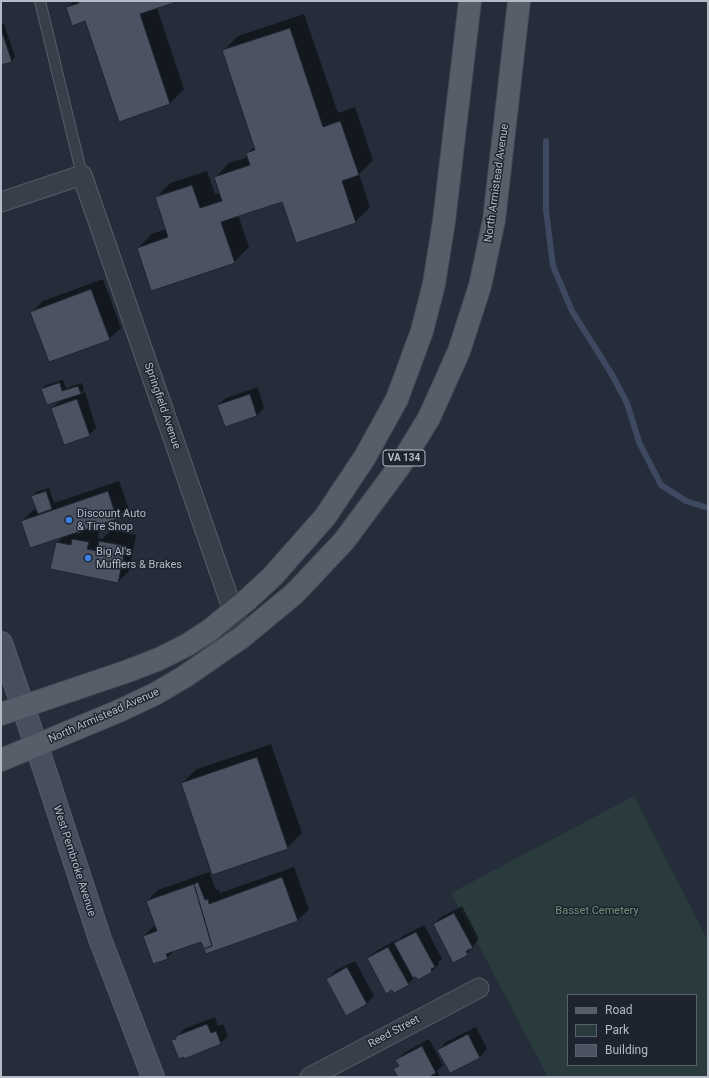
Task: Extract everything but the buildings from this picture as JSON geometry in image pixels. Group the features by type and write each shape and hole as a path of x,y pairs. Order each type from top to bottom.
{"main road":[{"name":"VA 134","path":"1,714 128,671 159,659 187,645 233,612 272,576 325,517 365,457 397,399 422,332 434,284 444,221 470,1"},
{"name":"North Armistead Avenue","path":"1,760 119,711 155,694 214,658 295,593 344,541 398,466 429,418 459,351 480,286 494,220 519,1"},
{"name":"West Pembroke Avenue","path":"1,643 100,939 153,1077"}],"street":[{"path":"1,202 82,175"},
{"name":"Springfield Avenue","path":"82,175 242,637"},
{"name":"Reed Street","path":"310,1077 479,988"}],"lane":[{"path":"40,1 82,175"}],"green space":[{"name":"Basset Cemetery","path":"634,796 708,941 708,1077 548,1077 451,893"}],"waterway":[{"path":"546,141 546,210 553,266 572,311 611,373 627,403 639,442 661,485 686,501 708,508"}],"place":[{"name":"Discount Auto & Tire Shop","path":"69,520"},
{"name":"Big Al's Mufflers & Brakes","path":"88,558"}]}
